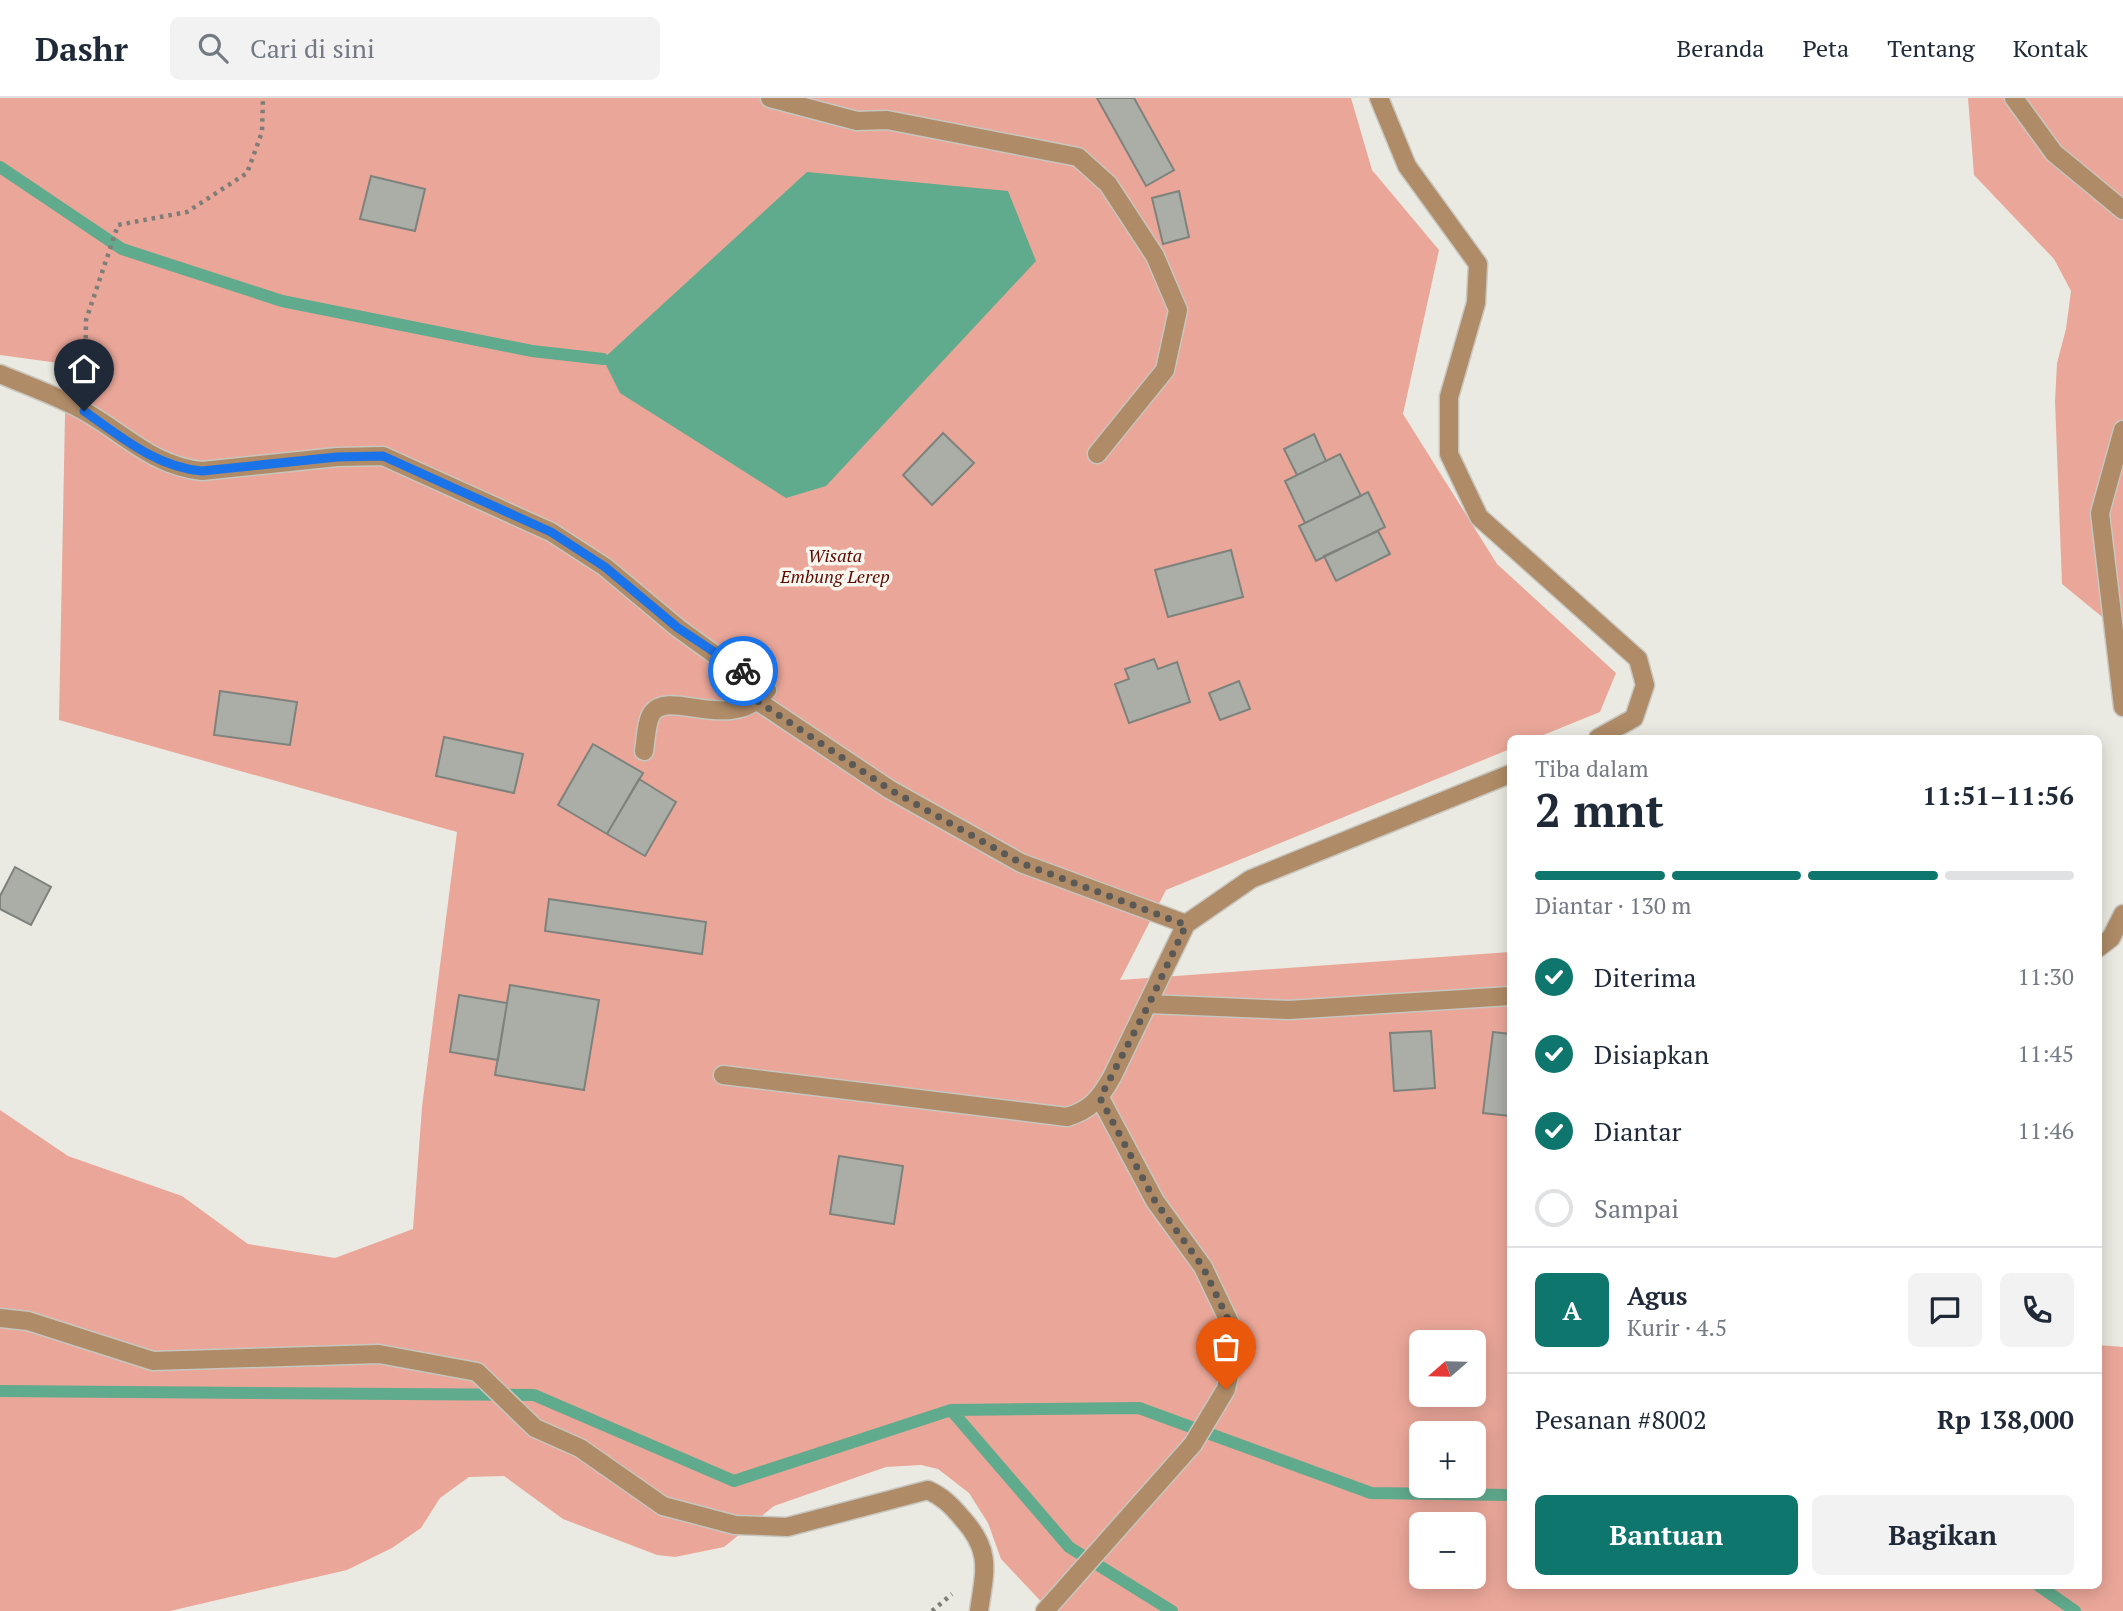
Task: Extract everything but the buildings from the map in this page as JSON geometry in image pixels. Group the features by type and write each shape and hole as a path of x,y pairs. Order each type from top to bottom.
{"street":[{"path":"770,98 857,121 887,120 1078,157 1108,184 1155,256 1178,310 1165,370 1097,454"},
{"path":"1380,98 1407,166 1478,264 1476,303 1449,397 1450,454 1479,517 1638,659 1644,685 1634,718 1606,735"},
{"path":"2014,98 2054,153 2123,210"},
{"path":"0,374 84,411 158,460 180,469 202,471 324,458 383,456 551,532 605,567 698,643 737,669 761,677 767,690 743,707 711,712 671,703 661,705 650,717 644,751"},
{"path":"2123,430 2100,513 2123,707"},
{"path":"756,700 889,789 1021,863 1186,925"},
{"path":"723,1075 1067,1116 1086,1111 1100,1098 1186,925 1251,879 1507,775"},
{"path":"2102,945 2110,938 2123,914"},
{"path":"1149,1004 1289,1010 1507,996"},
{"path":"1045,1611 1193,1444 1226,1389 1237,1338 1203,1267 1155,1201 1100,1098"},
{"path":"0,1318 28,1321 153,1361 379,1354 477,1372 535,1428 580,1448 663,1506 735,1525 787,1527 928,1490 943,1497 978,1535 983,1546 985,1566 979,1611"}],"path":[{"path":"84,411 86,320 105,257 118,225 187,212 247,173 262,132 263,98"}],"green space":[{"name":"Wisata Embung Lerep","path":"0,98 1351,98 1372,170 1439,250 1403,414 1497,564 1616,673 1600,712 1543,735 1507,735 1507,750 1166,890 1120,980 1507,952 1507,1589 2102,1589 2102,1345 2123,1347 2123,1611 1050,1611 1001,1559 988,1523 969,1493 938,1469 921,1465 886,1467 774,1506 724,1547 675,1557 657,1555 563,1519 504,1476 469,1477 440,1498 421,1528 392,1548 347,1570 170,1611 0,1611 0,1110 68,1156 182,1196 248,1244 335,1258 413,1229 422,1107 457,832 59,720 66,364 0,355"},
{"path":"1968,98 2123,98 2123,634 2062,584 2055,401 2057,363 2066,329 2071,291 2054,259 1974,175"}],"shaded area":[{"path":"807,172 1008,191 1036,261 826,486 786,498 620,393 603,359"}],"waterway":[{"path":"0,167 122,249 282,301 532,351 603,359"},
{"path":"0,1391 534,1395 734,1481 951,1410 1069,1547 1172,1611"},
{"path":"951,1410 1139,1408 1371,1493 1507,1495"},
{"path":"2043,1589 2075,1611"}],"way so far":[{"path":"743,671 761,677 767,684 767,690 756,700 889,789 1021,863 1186,925 1100,1098 1155,1201 1203,1267 1237,1338 1226,1389"}],"route":[{"path":"84,411 158,460 180,469 202,471 337,457 383,456 551,532 605,567 678,628 718,657 743,671"}]}
